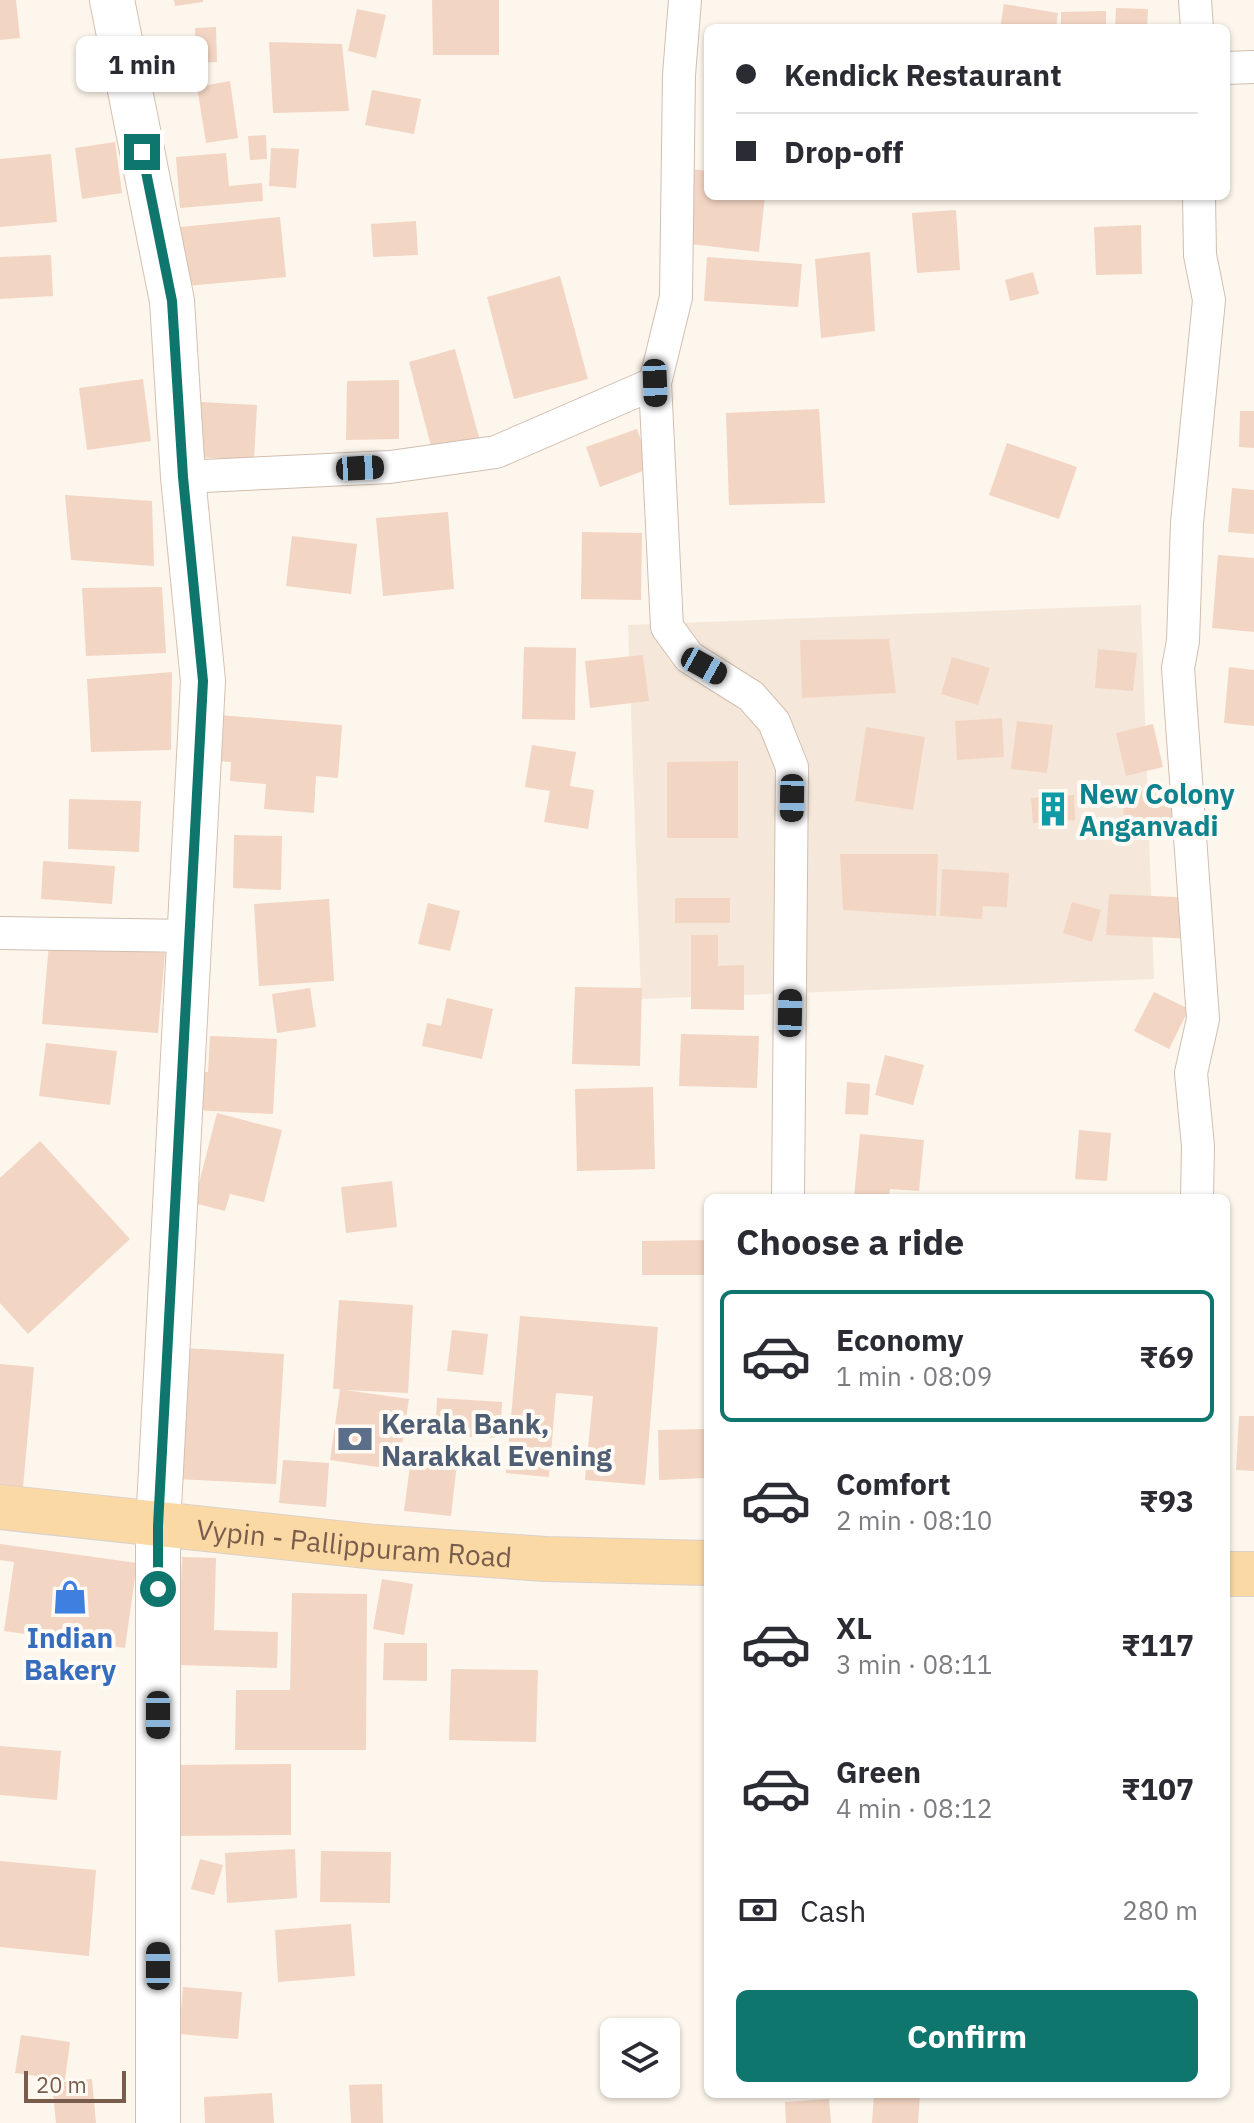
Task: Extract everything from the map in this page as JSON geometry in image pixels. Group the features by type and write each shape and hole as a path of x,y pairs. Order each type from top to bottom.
{"main road":[{"path":"112,0 172,301 183,477 203,681 158,1526 158,2123"},
{"name":"Vypin - Pallippuram Road","path":"0,1507 67,1512 158,1526 529,1558 704,1563"},
{"path":"1230,1574 1254,1574"}],"street":[{"path":"685,0 679,75 676,297 655,383 667,627 689,657 759,704 774,722 792,767 788,1194"},
{"path":"1195,0 1197,24"},
{"path":"1230,68 1254,67"},
{"path":"1197,1194 1198,1146 1191,1073 1202,1005 1178,668 1183,641 1187,523 1209,300 1200,255 1199,200"},
{"path":"183,477 390,467 496,452 655,383"},
{"path":"0,933 191,936"}],"shaded area":[{"path":"1141,605 1154,979 641,999 628,625"}],"building":[{"path":"0,0 16,0 20,38 0,40"},
{"path":"174,0 203,0 203,2 175,6"},
{"path":"432,0 499,0 499,55 433,55"},
{"path":"1004,4 1058,13 1057,24 1001,24"},
{"path":"1116,8 1148,9 1147,24 1115,24"},
{"path":"357,9 386,15 376,58 348,51"},
{"path":"1106,11 1106,24 1061,24 1061,12"},
{"path":"216,27 217,62 196,63 195,28"},
{"path":"269,42 342,44 349,111 273,113"},
{"path":"230,81 238,138 206,143 197,87"},
{"path":"372,90 421,99 414,134 365,125"},
{"path":"266,135 267,159 250,160 248,136"},
{"path":"115,142 122,193 82,199 75,148"},
{"path":"271,148 299,149 296,188 269,186"},
{"path":"226,153 229,186 262,183 263,201 180,208 176,157"},
{"path":"51,154 57,222 0,227 0,159"},
{"path":"690,169 704,171 704,200 765,200 759,252 682,243"},
{"path":"956,210 960,270 917,273 912,213"},
{"path":"280,217 286,277 175,287 170,228"},
{"path":"416,221 418,255 373,257 371,224"},
{"path":"1141,225 1142,274 1096,275 1094,227"},
{"path":"870,252 875,331 821,338 815,259"},
{"path":"51,255 53,296 0,299 0,257"},
{"path":"707,257 802,264 798,307 704,301"},
{"path":"1033,272 1039,294 1010,301 1005,280"},
{"path":"560,276 588,379 514,399 487,297"},
{"path":"455,349 480,441 433,454 409,362"},
{"path":"143,379 151,441 87,450 79,388"},
{"path":"399,380 399,439 346,440 347,381"},
{"path":"201,402 257,405 254,461 197,457"},
{"path":"819,409 825,503 729,505 726,413"},
{"path":"1240,411 1254,411 1254,448 1239,447"},
{"path":"637,429 651,468 600,487 586,447"},
{"path":"1007,443 1077,467 1059,519 989,495"},
{"path":"1232,488 1254,490 1254,534 1228,532"},
{"path":"65,495 152,501 154,566 71,560"},
{"path":"448,512 454,589 383,596 376,518"},
{"path":"582,532 642,533 641,600 581,599"},
{"path":"292,536 357,544 351,594 286,586"},
{"path":"1218,555 1254,558 1254,632 1212,628"},
{"path":"162,587 166,653 86,656 82,588"},
{"path":"889,639 896,693 802,698 800,640"},
{"path":"524,647 576,648 575,720 522,719"},
{"path":"1098,649 1137,653 1133,691 1095,688"},
{"path":"643,655 649,701 590,708 585,661"},
{"path":"952,657 990,668 978,705 941,694"},
{"path":"1229,667 1254,670 1254,726 1224,723"},
{"path":"172,672 171,750 91,752 87,679"},
{"path":"219,715 342,725 338,778 316,776 314,813 264,809 266,784 230,781 231,762 216,761"},
{"path":"1002,718 1004,757 957,760 955,721"},
{"path":"1017,721 1053,725 1047,773 1011,769"},
{"path":"1153,724 1163,767 1126,776 1116,733"},
{"path":"866,727 925,737 913,810 855,801"},
{"path":"532,745 576,752 570,786 594,790 588,829 544,822 550,791 525,787"},
{"path":"738,761 738,838 667,838 667,762"},
{"path":"1174,790 1175,821 1124,823 1123,792"},
{"name":"New Colony Anganvadi","path":"1074,795 1075,820 1033,823 1031,798"},
{"path":"69,799 141,801 139,852 68,849"},
{"path":"234,835 282,836 281,890 233,888"},
{"path":"840,854 938,854 936,916 843,910"},
{"path":"43,861 115,866 112,904 41,899"},
{"path":"942,869 1009,873 1007,907 983,906 982,919 940,916"},
{"path":"1109,894 1196,898 1195,939 1106,935"},
{"path":"675,898 730,898 730,923 675,923"},
{"path":"329,899 334,981 259,986 254,904"},
{"path":"1072,902 1101,910 1092,942 1063,933"},
{"path":"428,903 460,911 450,951 418,944"},
{"path":"691,935 718,935 718,966 744,965 744,1010 691,1009"},
{"path":"49,944 165,953 158,1033 42,1024"},
{"path":"575,987 642,988 640,1066 572,1064"},
{"path":"310,988 316,1027 277,1033 272,994"},
{"path":"1154,992 1189,1009 1169,1049 1134,1031"},
{"path":"447,998 493,1009 482,1059 422,1046 427,1023 441,1026"},
{"path":"681,1034 759,1036 757,1088 679,1086"},
{"path":"210,1036 277,1039 273,1114 194,1110 196,1072 208,1072"},
{"path":"46,1043 117,1051 110,1105 39,1096"},
{"path":"885,1055 924,1065 913,1105 875,1095"},
{"path":"847,1082 870,1084 868,1115 845,1114"},
{"path":"653,1087 655,1169 577,1171 575,1089"},
{"path":"217,1113 282,1130 264,1202 230,1194 225,1211 194,1203"},
{"path":"1079,1130 1111,1133 1107,1181 1075,1179"},
{"path":"860,1134 924,1140 919,1191 890,1189 889,1194 854,1194"},
{"path":"40,1141 130,1239 28,1334 0,1303 0,1178"},
{"path":"392,1181 397,1227 346,1233 341,1187"},
{"path":"704,1240 704,1275 642,1275 642,1241"},
{"path":"339,1300 413,1305 408,1393 345,1390 409,1399 398,1470 330,1460 340,1389 333,1389"},
{"path":"520,1316 658,1327 645,1485 585,1480 593,1396 556,1393 549,1477 506,1473"},
{"path":"452,1330 488,1334 483,1375 447,1371"},
{"path":"185,1348 284,1354 276,1484 177,1479"},
{"path":"0,1364 34,1367 23,1487 0,1485"},
{"path":"437,1398 502,1402 500,1438 435,1435"},
{"path":"1239,1416 1254,1416 1254,1471 1236,1470"},
{"path":"704,1429 704,1478 659,1480 658,1430"},
{"path":"411,1458 457,1463 451,1516 404,1511"},
{"path":"283,1460 329,1463 326,1507 279,1503"},
{"name":"Indian Bakery","path":"0,1544 137,1563 125,1648 4,1631 14,1562 0,1560"},
{"path":"182,1557 216,1558 214,1630 278,1632 277,1668 178,1665"},
{"path":"382,1579 413,1584 404,1635 373,1629"},
{"path":"292,1593 367,1594 366,1750 235,1750 236,1690 290,1690"},
{"path":"384,1643 427,1643 427,1681 383,1680"},
{"path":"451,1669 538,1670 536,1742 449,1740"},
{"path":"0,1746 61,1751 57,1800 0,1795"},
{"path":"291,1764 291,1835 175,1836 174,1765"},
{"path":"295,1849 297,1898 227,1903 225,1853"},
{"path":"321,1851 391,1852 390,1903 320,1902"},
{"path":"200,1859 223,1865 214,1895 191,1889"},
{"path":"0,1861 96,1870 89,1956 0,1947"},
{"path":"351,1924 355,1976 278,1982 275,1930"},
{"path":"183,1987 242,1992 238,2039 179,2034"},
{"path":"21,2035 70,2042 65,2080 15,2073"},
{"path":"92,2079 96,2123 56,2123 52,2083"},
{"path":"382,2084 383,2123 351,2123 349,2085"},
{"path":"272,2093 274,2123 205,2123 204,2097"},
{"path":"874,2098 920,2098 918,2123 872,2123"},
{"path":"829,2099 831,2123 786,2123 785,2102"}],"place":[{"name":"New Colony Anganvadi","path":"1053,809"},
{"name":"Kerala Bank, Narakkal Evening","path":"355,1439"},
{"name":"Indian Bakery","path":"70,1597"}],"route":[{"path":"142,152 172,301 183,477 203,681 158,1526 158,1589"}]}
